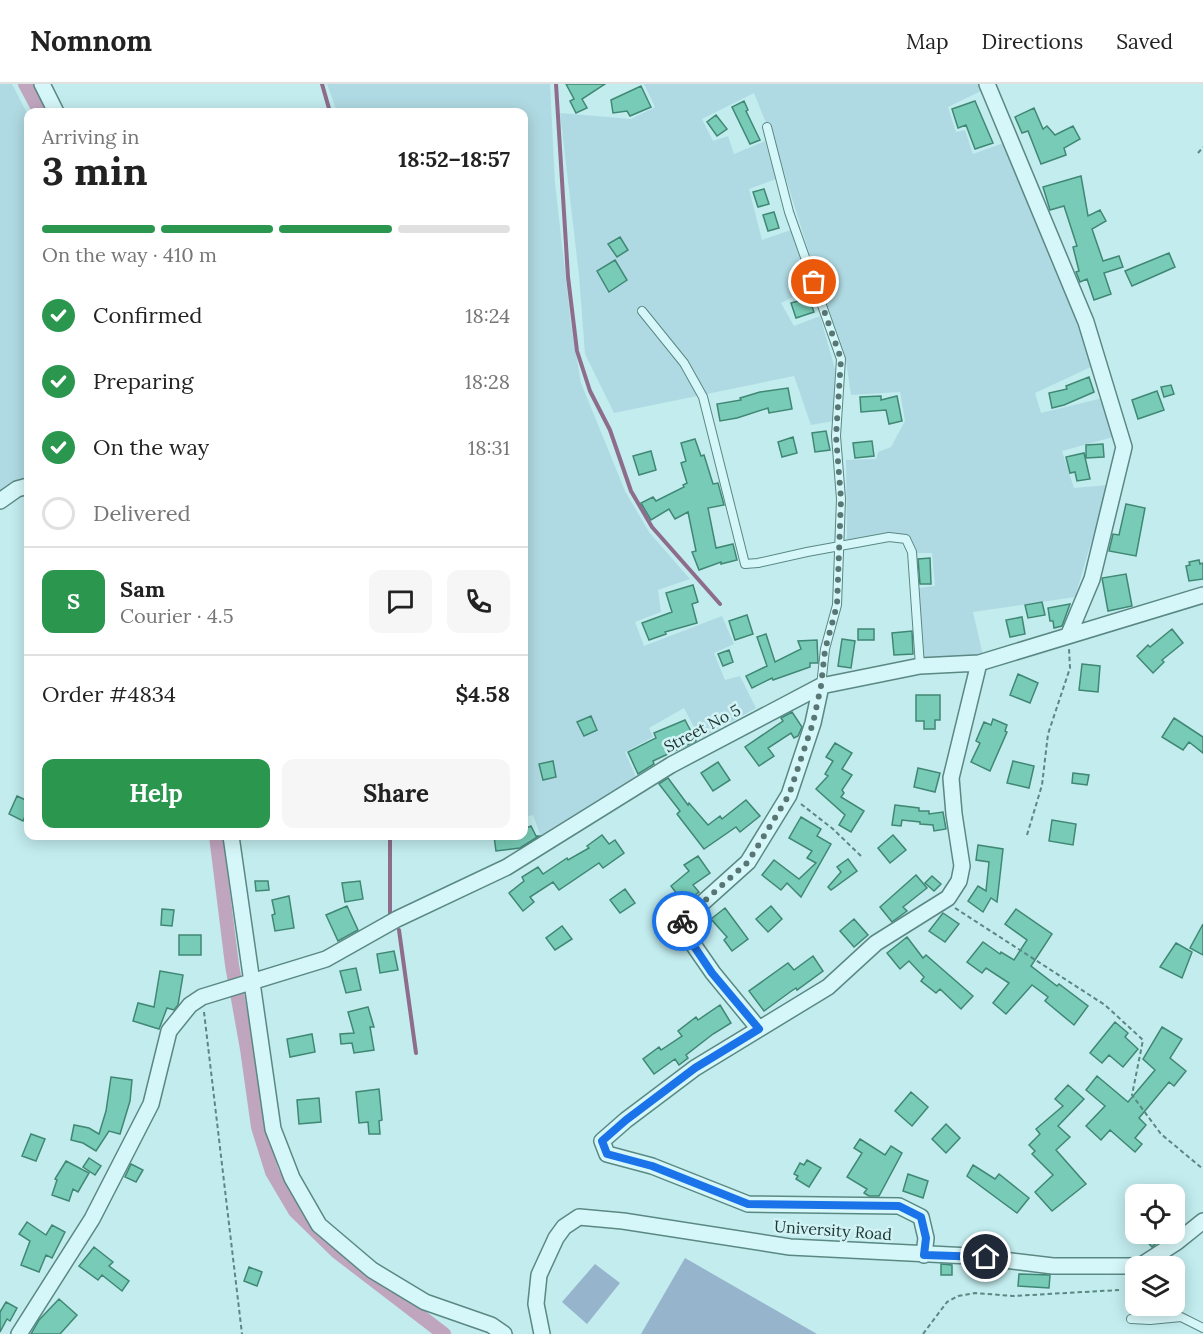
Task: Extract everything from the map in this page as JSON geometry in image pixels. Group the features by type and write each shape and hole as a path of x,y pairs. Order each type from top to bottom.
{"street":[{"path":"42,84 54,108"},
{"path":"987,84 1086,322 1124,447 1092,579 1069,634"},
{"path":"0,501 17,489 24,487"},
{"name":"Street No 5","path":"202,997 326,959 397,919 507,867 671,765 821,686 920,666 979,663 1203,595"},
{"path":"924,1255 926,1238 921,1217 899,1206 748,1204 652,1166 607,1154 602,1141 695,1068 828,987 876,943 943,899 948,898 959,881 962,866 951,778 979,663"},
{"path":"759,1029 712,973 679,924 748,862 789,795 813,723 821,686"},
{"path":"231,840 248,983 273,1129 292,1178 320,1225 372,1270 425,1302 491,1325 504,1334"},
{"path":"19,1334 92,1219 151,1104 169,1031 190,1005 202,997"},
{"name":"University Road","path":"542,1334 536,1304 538,1278 560,1232 567,1223 579,1217 623,1221 790,1247 978,1256 1053,1266 1140,1266 1177,1242 1203,1221"}],"lane":[{"path":"767,126 789,212 841,359 836,436 841,499 837,605 825,650 821,686"},
{"path":"642,310 684,363 704,397 745,564 889,537 906,539 912,552 920,666"},
{"path":"1131,1319 1181,1317 1203,1328"}],"path":[{"path":"1198,153 1203,147"},
{"path":"1027,835 1042,785 1048,734 1070,668 1069,634"},
{"path":"789,795 833,829 863,858"},
{"path":"943,899 1105,1005 1143,1040 1132,1095 1161,1134 1203,1169"},
{"path":"202,997 242,1334"},
{"path":"923,1334 947,1302 958,1296 975,1293 1013,1296 1119,1290"}],"shaded area":[{"path":"0,84 12,84 24,108 24,482 0,493"},
{"path":"327,84 550,84 555,183 571,324 581,383 625,491 649,532 690,579 658,590 661,612 635,622 644,646 722,616 734,644 714,653 725,680 740,676 756,708 700,739 684,708 649,728 653,737 625,752 636,777 541,837 533,815 528,816 528,108 336,108"},
{"path":"644,84 983,84 985,89 948,107 956,132 965,130 973,154 1006,142 1073,311 1091,367 1035,393 1041,413 1103,398 1113,437 1062,451 1074,488 1108,485 1075,597 973,612 983,655 924,661 918,588 935,586 932,553 916,553 906,535 847,540 846,460 876,459 878,452 891,447 905,421 900,392 851,395 845,354 810,256 778,153 754,93 702,119 713,141 728,136 734,154 765,141 776,179 749,189 762,240 791,230 811,288 781,303 794,326 820,316 835,369 834,421 811,425 794,376 614,413 585,354 579,275 560,113 631,119 655,107"},
{"path":"685,1258 817,1334 641,1334"},
{"path":"595,1264 620,1283 587,1324 562,1302"}],"building":[{"path":"566,84 605,84 582,99 587,108 576,113 570,101 574,99"},
{"path":"641,86 651,107 630,116 627,111 613,113 611,100"},
{"path":"744,101 748,110 746,111 760,140 750,144 732,107"},
{"path":"975,101 993,143 975,149 966,125 958,128 952,109"},
{"path":"1034,108 1043,129 1047,126 1055,135 1073,126 1080,139 1064,148 1066,155 1041,164 1028,131 1022,133 1015,117"},
{"path":"716,115 727,129 717,136 707,122"},
{"path":"1081,176 1088,216 1100,210 1106,221 1092,229 1103,261 1119,256 1123,267 1104,273 1111,294 1094,300 1087,279 1080,282 1076,272 1079,271 1073,247 1077,246 1064,206 1050,210 1043,187"},
{"path":"764,189 769,204 758,207 753,192"},
{"path":"774,212 779,228 768,231 763,215"},
{"path":"620,237 628,250 617,257 608,244"},
{"path":"1169,253 1175,267 1132,286 1125,271"},
{"path":"615,260 627,280 609,292 597,271"},
{"path":"809,298 814,312 796,318 791,303"},
{"path":"1089,377 1094,392 1052,408 1049,393 1067,389 1066,386"},
{"path":"1171,385 1174,394 1164,397 1161,387"},
{"path":"788,388 792,409 769,413 768,408 720,421 717,404 741,400 740,398 760,392"},
{"path":"1157,391 1164,410 1138,419 1132,400"},
{"path":"881,396 881,400 897,396 902,421 889,424 886,410 861,412 860,397"},
{"path":"826,431 830,450 815,452 812,433"},
{"path":"793,437 797,453 782,457 778,442"},
{"path":"695,439 701,456 704,455 713,484 718,483 724,505 708,508 716,548 733,544 737,560 721,564 721,562 699,570 692,552 696,551 688,512 675,519 669,509 651,520 641,503 653,497 656,501 684,487 683,485 687,483 681,463 686,461 681,443"},
{"path":"872,441 874,456 855,458 853,443"},
{"path":"1103,444 1104,457 1086,458 1086,445"},
{"path":"651,451 656,470 639,475 633,456"},
{"path":"1084,453 1090,479 1077,481 1075,472 1070,473 1066,457"},
{"path":"1126,504 1145,508 1136,556 1109,551 1113,534 1119,535"},
{"path":"930,558 931,584 920,584 918,559"},
{"path":"1199,560 1200,564 1203,563 1203,579 1189,581 1186,566 1190,565 1189,562"},
{"path":"1126,574 1132,606 1108,611 1102,578"},
{"path":"693,585 698,602 692,604 697,623 665,632 666,634 649,640 642,623 672,612 666,593"},
{"path":"1042,602 1045,615 1028,618 1025,605"},
{"path":"1070,604 1062,626 1054,628 1053,621 1050,621 1048,608"},
{"path":"747,615 753,634 735,640 729,621"},
{"path":"1022,617 1025,634 1010,637 1006,620"},
{"path":"858,629 874,629 874,640 858,640"},
{"path":"1172,629 1183,643 1162,660 1164,662 1153,673 1137,656 1148,645 1150,647"},
{"path":"912,631 913,654 894,655 892,633"},
{"path":"766,634 775,662 801,649 798,641 817,640 818,663 810,663 810,667 773,680 772,678 752,688 746,676 767,666 757,637"},
{"path":"842,639 855,641 851,668 838,666"},
{"path":"729,650 733,662 723,666 718,654"},
{"path":"1082,664 1100,666 1098,692 1079,690"},
{"path":"1018,674 1038,683 1030,703 1010,695"},
{"path":"916,695 940,695 940,720 935,720 935,729 924,729 924,721 916,721"},
{"path":"792,712 802,727 798,736 794,738 791,733 768,748 774,756 759,766 745,747 783,721 781,718"},
{"path":"591,716 597,730 584,736 577,722"},
{"path":"1174,718 1203,737 1203,753 1189,742 1183,750 1162,737"},
{"path":"993,719 1007,725 1005,731 1007,732 990,771 971,762 980,743 976,741 984,722 991,725"},
{"path":"685,720 696,741 653,761 654,764 638,774 628,752 656,738 654,733"},
{"path":"835,743 852,753 842,769 852,775 842,790 844,793 841,797 864,811 851,832 839,825 845,815 816,789 828,776 825,774 833,761 826,757"},
{"path":"553,761 556,777 543,780 539,764"},
{"path":"1013,761 1034,766 1029,788 1007,783"},
{"path":"718,762 730,780 713,791 701,773"},
{"path":"918,768 940,773 935,792 914,787"},
{"path":"1073,773 1089,775 1087,785 1072,783"},
{"path":"668,778 688,805 689,803 708,825 720,816 722,819 746,800 760,816 740,832 736,827 704,849 677,814 680,811 659,784"},
{"path":"17,796 24,799 23,821 9,814"},
{"path":"895,805 919,808 919,811 929,811 929,814 943,812 946,829 934,831 933,825 902,820 901,826 892,825"},
{"path":"801,817 821,829 817,836 831,844 801,897 787,883 781,890 762,875 774,860 799,879 816,863 807,858 812,851 789,838"},
{"path":"1052,820 1076,824 1073,845 1049,841"},
{"path":"531,826 536,836 539,836 520,848 496,851 495,840 528,840 528,827"},
{"path":"602,835 609,844 615,840 624,853 603,868 599,863 559,890 553,882 530,897 534,902 523,911 509,893 524,881 522,877 538,867 543,874 567,858 568,860 589,848 587,846"},
{"path":"893,835 906,850 890,863 878,848"},
{"path":"978,845 1003,849 997,902 991,898 983,912 968,901 978,886 986,891 989,862 976,860"},
{"path":"698,856 710,873 693,885 699,892 684,903 671,886 689,871 684,865"},
{"path":"848,859 857,871 831,890 828,887 841,872 837,867"},
{"path":"916,875 927,888 903,907 907,911 892,922 880,907"},
{"path":"932,876 941,884 934,891 925,883"},
{"path":"255,881 268,881 269,890 256,891"},
{"path":"360,881 363,899 345,902 342,883"},
{"path":"625,889 635,903 620,913 610,900"},
{"path":"289,896 294,928 275,931 272,900"},
{"path":"347,906 358,930 338,941 326,915"},
{"path":"771,906 782,919 768,932 756,919"},
{"path":"725,908 748,939 732,951 724,940 727,937 711,919"},
{"path":"162,909 174,910 172,926 161,925"},
{"path":"1016,909 1052,934 1031,966 1088,1006 1074,1025 1045,1001 1048,997 1032,985 1006,1014 993,1003 1009,983 986,968 982,973 967,962 983,942 1000,954 1001,952 1014,960 1027,940 1005,924"},
{"path":"943,913 959,924 945,942 929,931"},
{"path":"854,919 868,935 854,947 840,931"},
{"path":"1203,924 1203,955 1190,948"},
{"path":"562,926 572,939 555,950 546,938"},
{"path":"179,935 201,935 201,955 179,955"},
{"path":"907,937 923,958 926,955 973,996 961,1009 940,989 936,993 921,981 924,977 909,961 900,969 887,953"},
{"path":"1176,943 1192,952 1182,978 1160,967"},
{"path":"394,951 398,970 380,973 377,954"},
{"path":"813,956 823,971 764,1011 749,991 788,963 794,970"},
{"path":"356,968 361,990 346,993 340,971"},
{"path":"160,971 183,975 178,1005 174,1010 167,1008 159,1029 133,1021 138,1003 154,1007"},
{"path":"720,1005 731,1023 686,1055 688,1058 679,1065 675,1059 654,1074 643,1059 659,1047 661,1050 682,1036 678,1031 696,1017 698,1020"},
{"path":"368,1007 374,1027 370,1027 374,1050 354,1053 352,1043 341,1044 340,1034 354,1033 348,1012"},
{"path":"1115,1022 1128,1033 1125,1037 1138,1049 1123,1067 1109,1055 1102,1063 1090,1053"},
{"path":"1162,1027 1182,1039 1170,1058 1186,1071 1174,1086 1169,1082 1139,1118 1146,1125 1135,1138 1142,1144 1135,1152 1110,1130 1101,1140 1086,1126 1105,1106 1086,1090 1097,1076 1128,1102 1155,1070 1143,1059"},
{"path":"312,1034 315,1052 290,1057 287,1039"},
{"path":"111,1077 132,1080 130,1101 120,1134 109,1131 96,1151 83,1143 71,1140 74,1125 89,1128 99,1134 106,1111"},
{"path":"1068,1085 1084,1099 1058,1126 1070,1137 1056,1150 1086,1184 1052,1211 1035,1192 1053,1175 1032,1154 1035,1151 1029,1145 1040,1134 1036,1129 1063,1106 1055,1099"},
{"path":"379,1089 382,1120 379,1121 380,1134 369,1134 368,1122 359,1123 356,1092"},
{"path":"911,1092 928,1107 912,1126 895,1111"},
{"path":"319,1098 321,1122 299,1124 297,1100"},
{"path":"946,1124 960,1138 946,1153 932,1139"},
{"path":"31,1134 45,1139 36,1161 22,1156"},
{"path":"860,1139 885,1155 891,1146 902,1153 879,1196 869,1196 864,1193 867,1189 847,1177 862,1153 854,1148"},
{"path":"89,1158 101,1166 95,1175 83,1167"},
{"path":"807,1160 821,1168 809,1187 796,1179 798,1176 794,1174 800,1163 804,1165"},
{"path":"66,1161 89,1173 78,1192 73,1189 69,1201 52,1195 57,1180 55,1179"},
{"path":"131,1164 143,1170 136,1182 125,1177"},
{"path":"973,1165 995,1179 999,1174 1029,1198 1017,1213 967,1176"},
{"path":"908,1174 928,1181 923,1198 903,1191"},
{"path":"27,1222 46,1235 52,1225 65,1232 52,1258 46,1255 39,1272 21,1265 30,1241 19,1234"},
{"path":"94,1247 113,1262 109,1266 129,1281 122,1291 102,1275 98,1280 79,1266"},
{"path":"941,1264 952,1265 952,1275 941,1275"},
{"path":"249,1267 262,1272 257,1286 244,1281"},
{"path":"1019,1274 1050,1275 1049,1288 1018,1286"},
{"path":"59,1299 77,1315 60,1334 31,1334 39,1320"},
{"path":"6,1302 17,1308 10,1321 7,1319 0,1332 0,1312"}],"waterway":[{"path":"25,84 38,108"},
{"path":"322,84 329,108"},
{"path":"556,84 568,277 577,351 590,391 610,430 631,491 652,527 720,604"},
{"path":"216,840 232,965 258,1127 272,1172 295,1211 337,1252 444,1334"},
{"path":"390,840 390,914"},
{"path":"399,930 416,1053"}],"way so far":[{"path":"682,921 748,862 789,795 813,723 821,686 825,650 837,605 841,499 836,436 841,359 814,282"}],"route":[{"path":"682,921 679,924 712,973 759,1029 695,1068 626,1120 602,1141 607,1154 652,1166 748,1204 899,1206 921,1217 926,1238 924,1255 986,1257"}]}
